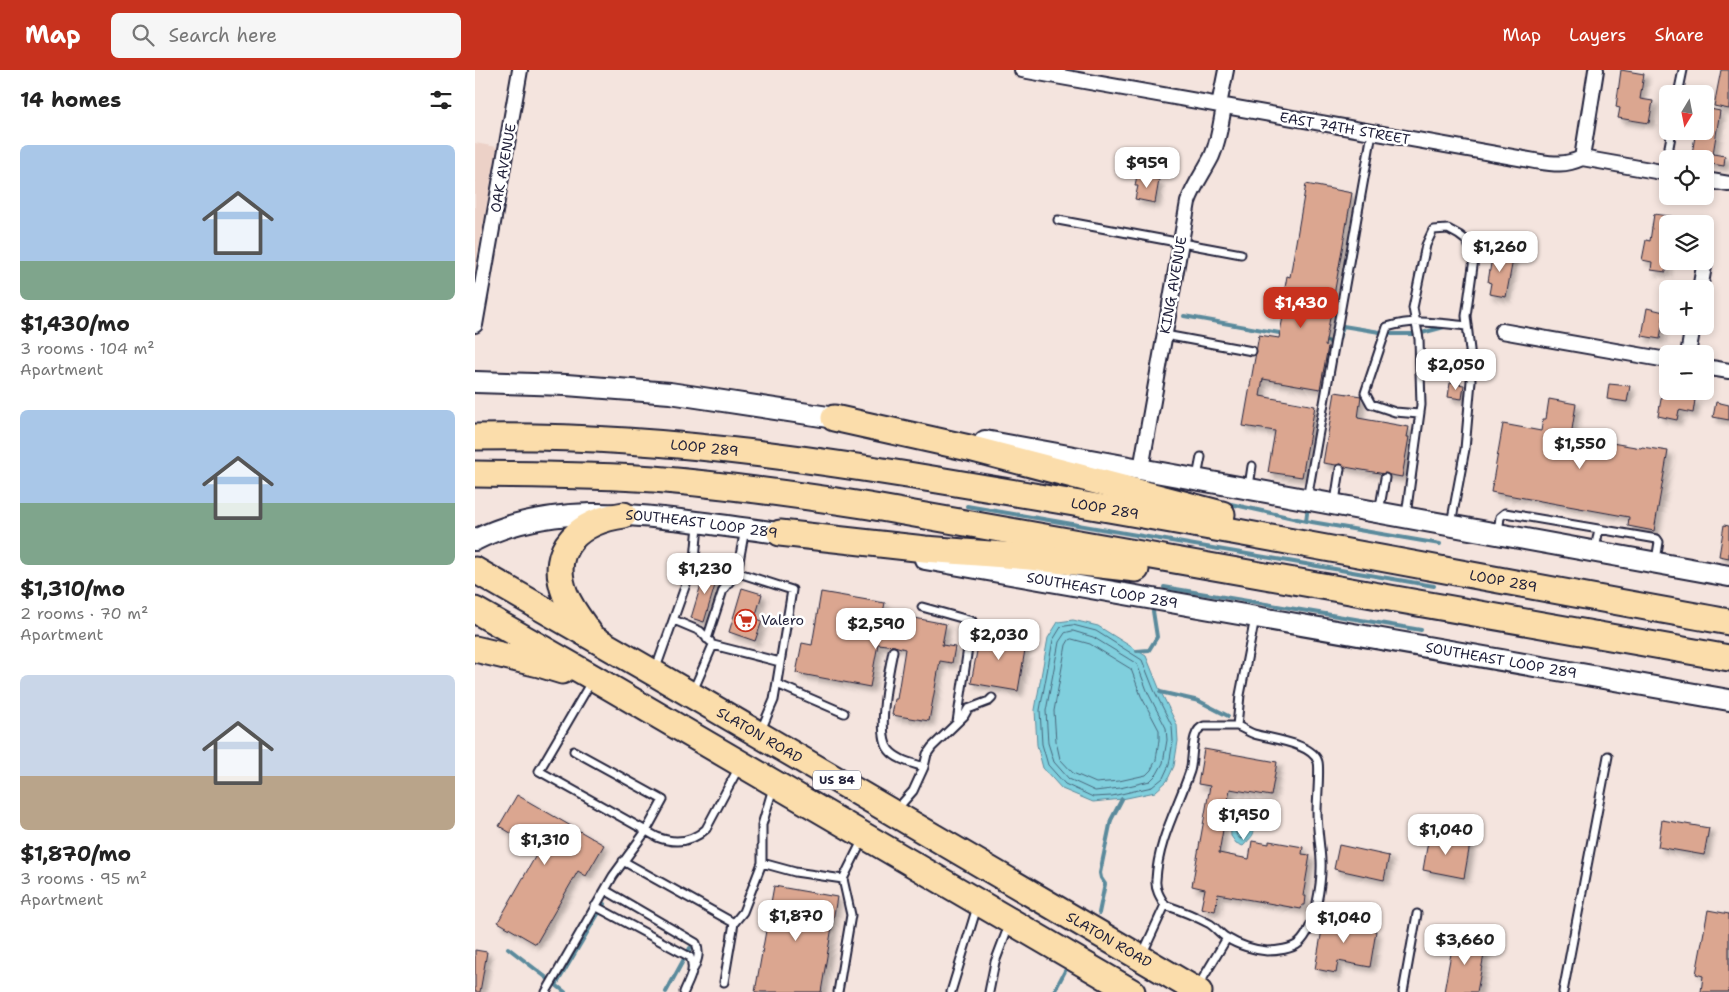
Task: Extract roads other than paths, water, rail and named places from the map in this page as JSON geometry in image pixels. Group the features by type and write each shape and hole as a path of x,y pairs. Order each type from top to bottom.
{"highway":[{"path":"834,418 969,448 1339,543 1478,567 1532,587"},
{"name":"LOOP 289","path":"475,437 566,438 642,442 797,458 1150,516 1729,622"},
{"path":"475,474 654,479 802,496 869,506 1729,658"},
{"path":"593,638 577,616 565,594 561,577 563,555 569,542 585,527 607,517 624,515"},
{"path":"780,534 1126,568 1399,609 1527,622"},
{"name":"SLATON ROAD","path":"475,570 1141,958 1185,986"},
{"name":"US 84","path":"475,610 1132,992"},
{"path":"475,649 539,664 567,673 594,678"},
{"path":"741,764 758,735"}],"main road":[{"path":"475,382 566,384 670,393 834,418 1141,469 1729,576"},
{"name":"SOUTHEAST LOOP 289","path":"475,540 509,525 529,520 575,514 624,515 699,522 780,534 1729,700"}],"street":[{"name":"OAK AVENUE","path":"475,320 520,70"},
{"name":"EAST 74TH STREET","path":"1022,70 1550,163 1570,163 1582,158 1659,172"},
{"name":"KING AVENUE","path":"1141,469 1188,202 1194,186 1216,146 1226,70"},
{"path":"1582,158 1596,70"},
{"path":"1714,182 1729,184"},
{"path":"1502,331 1659,359"},
{"path":"1714,369 1729,372"}],"lane":[{"path":"1680,85 1683,70"},
{"path":"1307,500 1372,133"},
{"path":"1058,220 1241,254"},
{"path":"1405,518 1421,405 1419,339 1413,308 1425,245 1433,230 1448,229 1467,241 1474,260 1465,316 1470,350 1471,381 1465,449 1450,526"},
{"path":"1419,414 1395,412 1371,404 1365,393 1387,327 1415,321 1466,326"},
{"path":"1165,335 1252,351"},
{"path":"1197,480 1201,457"},
{"path":"1248,489 1252,466"},
{"path":"1335,505 1341,469"},
{"path":"1378,513 1385,478"},
{"path":"1497,535 1501,517 1505,513 1599,529 1658,540 1655,563"},
{"path":"654,673 695,559 699,522"},
{"path":"707,639 723,590 737,572 745,529"},
{"path":"1595,552 1599,529"},
{"path":"695,559 792,590 774,700 758,735"},
{"path":"922,607 972,621 957,722"},
{"path":"1237,726 1240,695 1255,617"},
{"path":"674,620 700,631 713,645 780,662"},
{"path":"691,695 713,645"},
{"path":"893,651 884,704 885,738 888,749 900,758 923,767"},
{"path":"594,678 539,771 657,837 673,842 699,836 706,829 741,764"},
{"path":"777,684 844,713"},
{"path":"895,814 898,807 911,794 931,747 969,709 993,698"},
{"path":"1237,726 1256,734 1295,744 1311,753 1318,762 1317,811 1321,878 1312,920 1301,942 1293,946 1267,951 1251,948 1227,938 1212,925 1165,905 1156,888 1160,854 1169,822 1191,769 1196,732 1199,727 1237,726"},
{"path":"546,992 595,906 623,861 646,831 663,800 574,751"},
{"path":"1563,992 1608,756"},
{"path":"724,982 734,923 743,912 762,864 762,825 774,783"},
{"path":"838,992 851,915 843,879 865,836"},
{"path":"623,861 734,923"},
{"path":"762,864 795,872 843,879"},
{"path":"605,890 696,943 699,950 698,959 684,992"},
{"path":"951,992 978,902"},
{"path":"1141,958 1165,905"},
{"path":"595,906 690,957 693,970"},
{"path":"1403,992 1417,914"},
{"path":"989,992 995,962 1010,922"},
{"path":"1185,986 1200,982 1227,938"}],"water":[{"path":"1073,620 1098,626 1146,656 1177,725 1178,741 1174,766 1167,781 1155,792 1122,799 1093,802 1062,789 1043,768 1037,745 1035,710 1048,638 1058,622"},
{"path":"1239,814 1252,819 1254,828 1252,836 1243,846 1236,843 1231,836 1232,824"}],"waterway":[{"path":"1184,316 1285,334"},
{"path":"1338,341 1343,326 1392,334 1418,334 1448,326"},
{"path":"1321,340 1336,343"},
{"path":"1222,502 1306,521 1308,506"},
{"path":"967,506 1434,586"},
{"path":"1306,521 1440,544"},
{"path":"1164,587 1421,630"},
{"path":"1137,651 1149,650 1157,637 1153,611"},
{"path":"1160,692 1199,701 1228,716"},
{"path":"1099,913 1105,884 1100,873 1111,820 1122,799"},
{"path":"556,985 604,904"},
{"path":"508,948 565,992"},
{"path":"666,992 690,948"},
{"path":"1054,992 1065,971"}],"place":[{"name":"Valero","path":"745,620"}]}
